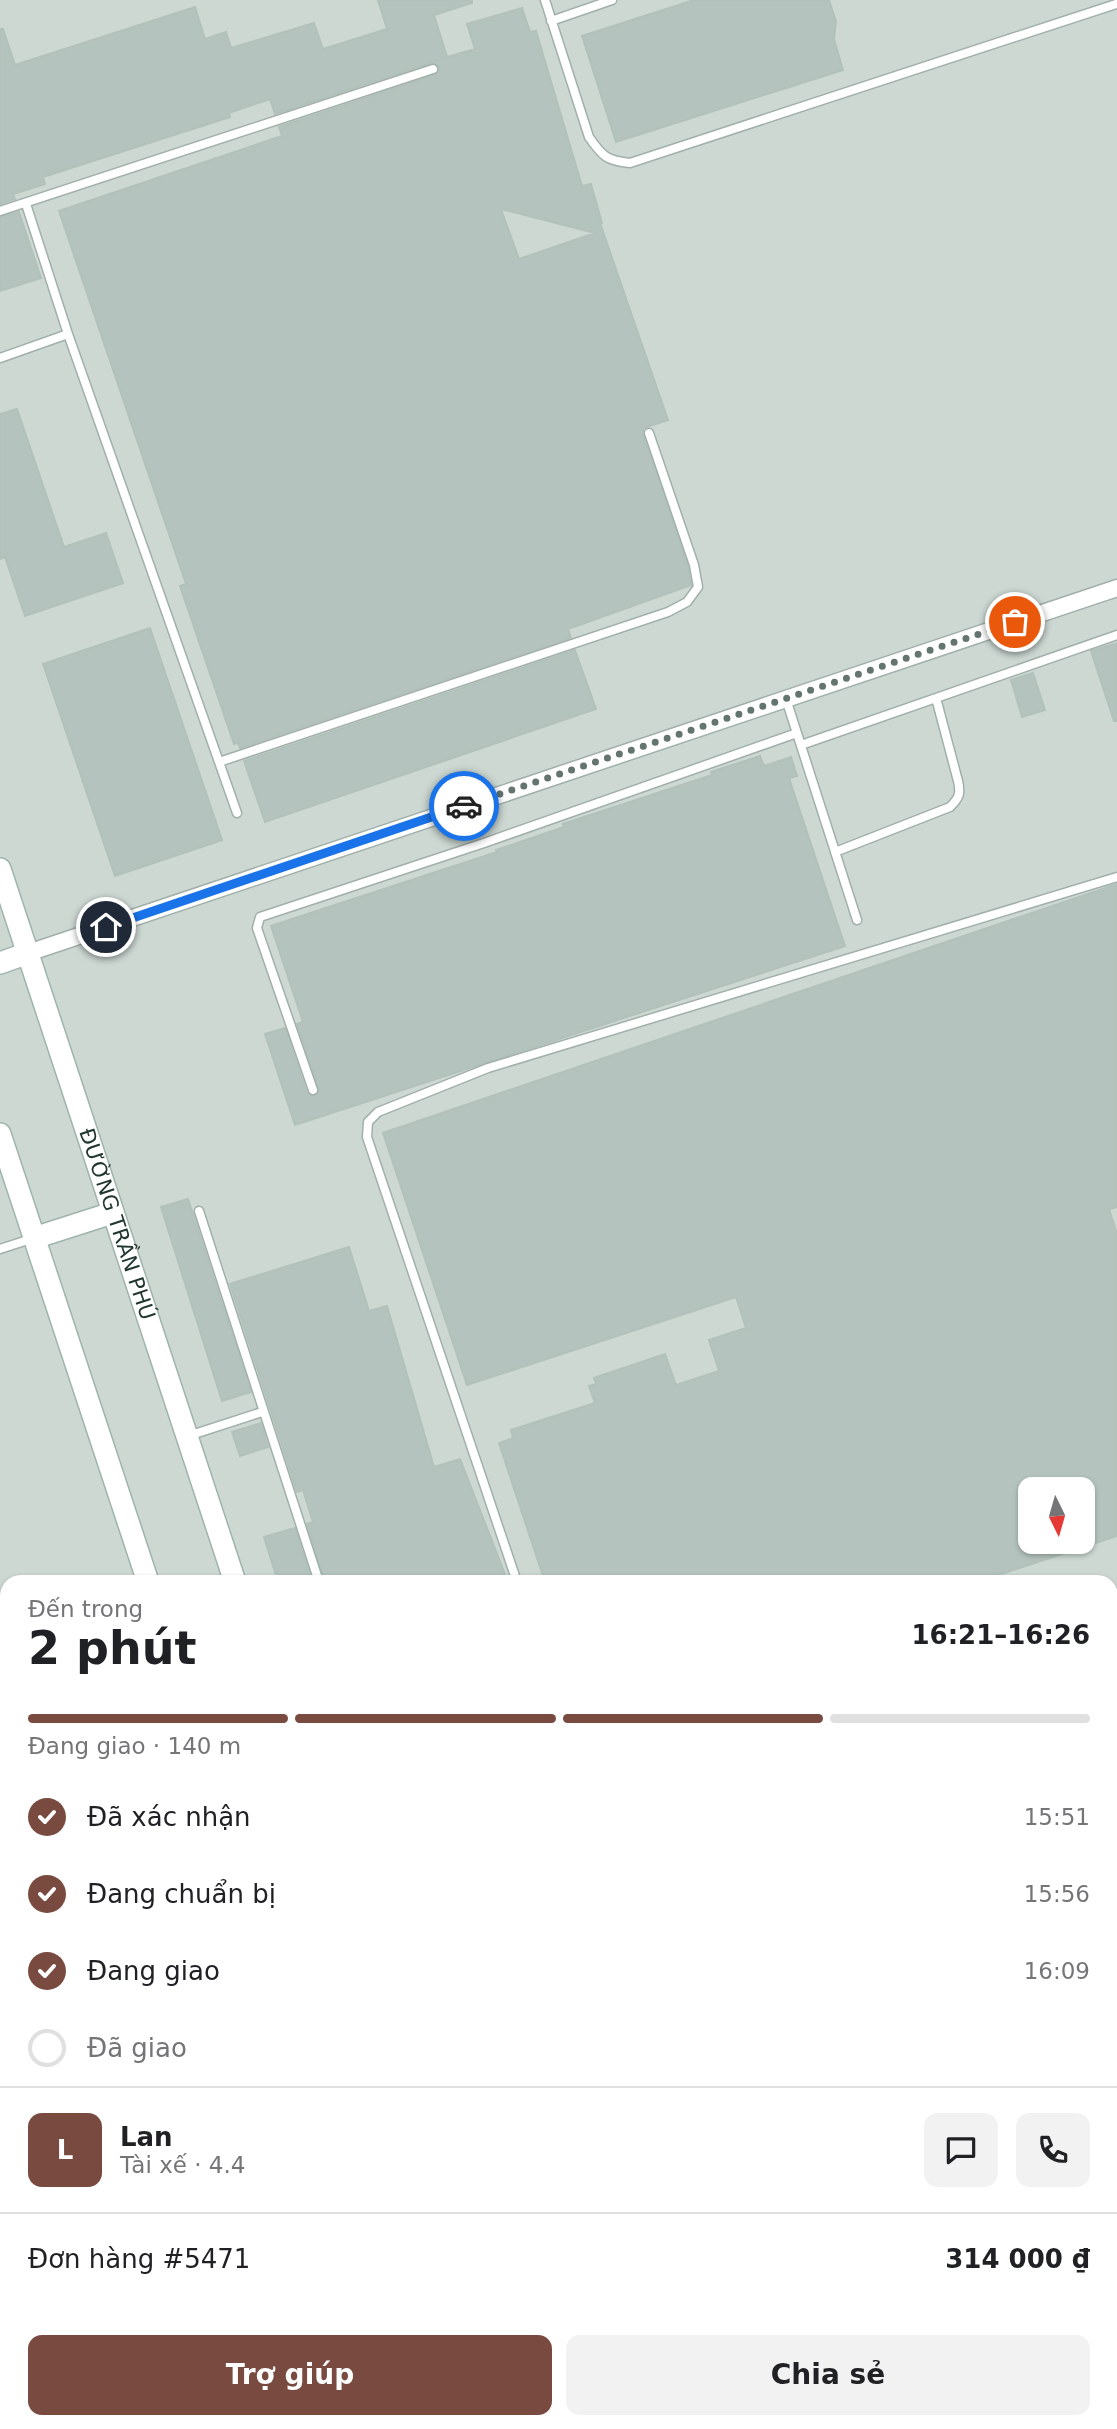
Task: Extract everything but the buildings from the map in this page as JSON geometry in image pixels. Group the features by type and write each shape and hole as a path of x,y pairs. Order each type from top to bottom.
{"main road":[{"name":"ĐƯỜNG TRẦN PHÚ","path":"0,869 233,1575"},
{"path":"0,963 28,953"},
{"path":"0,1134 146,1575"},
{"path":"34,1238 112,1213"}],"street":[{"path":"28,953 1117,588"}],"lane":[{"path":"545,0 589,137 601,155 617,162 630,163 1116,3"},
{"path":"551,21 612,0"},
{"path":"0,211 433,69"},
{"path":"26,204 68,334 237,813"},
{"path":"0,358 68,334"},
{"path":"219,762 668,612 687,602 698,587 694,565 649,433"},
{"path":"801,745 1117,635"},
{"path":"786,698 857,920"},
{"path":"835,852 950,807 959,798 961,792 936,698"},
{"path":"313,1090 257,928 260,917 484,843 797,733"},
{"path":"515,1575 367,1137 368,1122 378,1112 488,1068 1117,877"},
{"path":"198,1211 317,1575"},
{"path":"0,1249 34,1238"},
{"path":"187,1437 262,1412"}],"shaded area":[{"path":"0,0 1117,0 1117,1575 0,1575"}],"way so far":[{"path":"464,806 1015,622"}],"route":[{"path":"106,927 464,806"}]}
